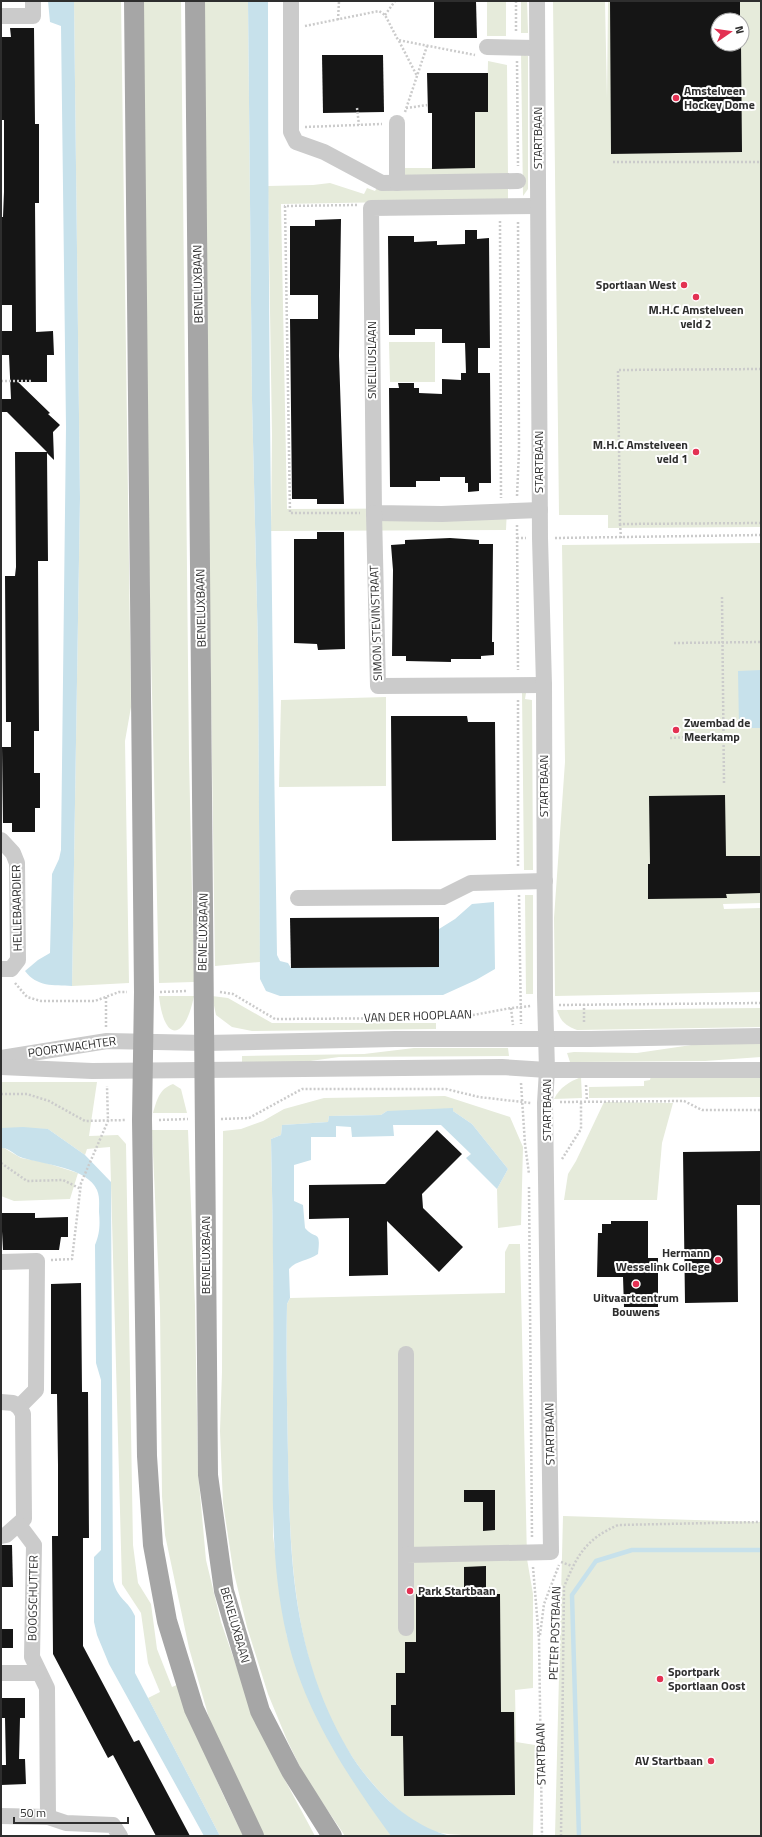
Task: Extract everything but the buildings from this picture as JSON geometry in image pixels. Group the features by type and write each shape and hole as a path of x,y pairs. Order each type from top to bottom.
{"main road":[{"path":"134,1 144,992 142,1120 147,1456 153,1545 167,1621 194,1709 254,1836"},
{"name":"BENELUXBAAN","path":"195,1 208,1475 224,1591 260,1711 291,1771 332,1836"}],"street":[{"path":"1,16 33,16 33,1"},
{"path":"291,1 291,127 293,138 296,142 324,152 389,183 518,181"},
{"name":"STARTBAAN","path":"537,1 540,538 544,685 545,1005 547,1040 545,1103 556,1557"},
{"path":"484,52 516,47 537,48"},
{"path":"389,183 397,123"},
{"path":"371,208 538,206"},
{"name":"SNELLIUSLAAN","path":"371,208 374,513"},
{"path":"374,513 442,514 540,510"},
{"name":"SIMON STEVINSTRAAT","path":"374,513 378,686 544,685"},
{"name":"HELLEBAARDIER","path":"1,840 13,853 18,864 18,960 6,969"},
{"path":"298,898 443,897 471,884 545,881"},
{"name":"VAN DER HOOPLAAN","path":"143,1040 205,1043 396,1039 517,1034 547,1040 761,1036"},
{"name":"POORTWACHTER","path":"1,1058 107,1041 143,1040"},
{"name":"POORTWACHTER","path":"1,1067 92,1071 142,1069"},
{"path":"142,1069 205,1071 520,1068 547,1070 761,1070"},
{"path":"1,1262 37,1261 36,1390 19,1407"},
{"path":"406,1354 406,1628"},
{"path":"1,1402 13,1403 19,1407 23,1414 24,1519 6,1535 1,1536"},
{"name":"BOOGSCHUTTER","path":"18,1525 34,1545 32,1657 47,1688 48,1817"},
{"path":"406,1556 532,1553 556,1557"},
{"path":"1,1674 39,1673"},
{"path":"1,1816 48,1817 66,1824 113,1825 120,1836"}],"path":[{"path":"338,20 339,1"},
{"path":"385,14 395,1"},
{"path":"516,1 518,181"},
{"path":"312,25 379,11 385,14 417,76"},
{"path":"398,40 427,46 484,52"},
{"path":"313,127 397,123 405,113 427,46"},
{"path":"406,108 428,105"},
{"path":"357,108 359,125"},
{"path":"613,162 761,162"},
{"path":"371,208 365,205 285,206 290,513 374,513"},
{"path":"500,206 509,511 518,685 518,882 522,1006 517,1034"},
{"path":"509,511 519,451 518,206"},
{"path":"621,538 618,370 761,369"},
{"path":"1,381 32,380"},
{"path":"620,524 761,523"},
{"path":"540,538 761,535"},
{"path":"722,597 724,783"},
{"path":"674,643 761,642"},
{"path":"670,738 723,735"},
{"name":"VAN DER HOOPLAAN","path":"6,969 27,997 41,1001 95,1001 119,992 203,991 233,994 275,1019 425,1018 468,1016 522,1006 545,1005 761,1003"},
{"path":"512,1008 517,1034"},
{"name":"STARTBAAN","path":"520,1068 529,1173 532,1553 539,1639 542,1836"},
{"path":"1,1094 27,1094 42,1099 85,1121 250,1118 302,1089 446,1089 479,1097 522,1103 684,1101 702,1110 761,1110"},
{"path":"529,1173 553,1172 580,1129 581,1102"},
{"path":"37,1261 72,1259 81,1183 94,1153"},
{"path":"1,1163 27,1181 63,1180 81,1189"},
{"name":"PETER POSTBAAN","path":"561,1836 564,1587 575,1559 601,1532 618,1525 761,1522"},
{"path":"539,1639 544,1604 556,1557 572,1566"}],"green space":[{"path":"74,1 121,1 131,707 125,741 129,983 72,986 80,498"},
{"path":"143,1 181,1 189,757 194,982 159,983 144,361"},
{"path":"201,1 248,1 252,400 258,647 260,962 215,966"},
{"path":"487,1 506,1 506,36 487,36"},
{"path":"521,1 527,1 528,33 521,33"},
{"name":"Sportlaan West","path":"553,1 605,1 607,99 608,1 761,1 761,527 608,528 608,515 559,515"},
{"path":"521,53 528,56 528,189 523,196"},
{"path":"488,61 507,65 508,177 406,178 400,168 475,168 475,112 487,112"},
{"path":"330,183 364,194 367,188 375,191 378,186 508,186 508,200 281,204 287,509 507,508 506,530 271,531 272,435 268,186"},
{"path":"389,342 435,342 435,382 390,382"},
{"name":"Zwembad de Meerkamp","path":"761,543 761,903 723,904 724,909 761,908 761,992 555,996 554,918 565,762 562,545"},
{"path":"522,692 526,693 525,699 532,700 533,870 524,870"},
{"path":"386,697 386,786 279,787 281,700"},
{"path":"525,895 533,895 533,994 526,994"},
{"path":"159,996 194,996 190,1011 185,1022 180,1028 175,1030 170,1029 165,1022"},
{"path":"212,996 228,998 272,1023 436,1023 436,1029 252,1031 232,1027 216,1015"},
{"path":"761,1008 761,1027 577,1030 564,1023 557,1010"},
{"path":"705,1043 761,1043 761,1057 705,1061 570,1062 567,1053 637,1053"},
{"path":"414,1048 508,1048 509,1056 339,1057 296,1063 242,1065 242,1056 364,1054"},
{"path":"651,1076 761,1076 761,1097 589,1098 589,1087 644,1086 644,1081 650,1080"},
{"path":"581,1077 582,1098 554,1099 565,1085"},
{"path":"1,1082 97,1082 89,1136 118,1135 126,1144 133,1545 138,1583 151,1604 157,1649 172,1687 179,1684 217,1780 244,1836 220,1836 148,1698 160,1692 148,1663 141,1613 122,1584 110,1147 87,1149 85,1155 48,1129 1,1128"},
{"path":"173,1084 181,1089 187,1113 153,1113 157,1099 168,1086"},
{"path":"445,1096 510,1117 523,1147 521,1225 498,1228 497,1189 508,1169 472,1124 453,1111 387,1111 381,1115 329,1116 328,1122 282,1125 281,1135 271,1139 274,1294 273,1536 287,1637 391,1836 345,1836 305,1777 287,1740 268,1694 247,1627 233,1569 223,1503 220,1431 222,1372 223,1131 241,1129 263,1121 284,1109 324,1098"},
{"path":"604,1102 673,1103 662,1143 657,1200 564,1200 568,1174 576,1161"},
{"path":"152,1130 188,1130 195,1306 198,1472 206,1560 221,1622 254,1717 315,1836 264,1836 256,1823 211,1725 189,1648 165,1535 162,1496 160,1308"},
{"path":"1,1148 4,1148 21,1158 43,1162 78,1173 70,1199 14,1201 1,1196"},
{"name":"Park Startbaan","path":"509,1244 520,1244 527,1559 533,1594 533,1688 515,1690 516,1742 535,1745 533,1836 446,1834 427,1829 410,1819 386,1799 374,1785 348,1750 328,1712 313,1671 302,1630 295,1587 291,1543 287,1419 287,1304 290,1298 505,1293 505,1252"},
{"name":"Sportpark Sportlaan Oost","path":"563,1516 761,1522 761,1836 555,1836"}],"water":[{"path":"48,1 74,1 80,498 72,986 40,983 25,971 38,960 50,953 52,874 59,859 61,850 66,427 61,26 50,22"},
{"path":"248,1 268,1 273,716 277,955 280,961 288,963 291,968 439,967 439,929 455,919 472,904 494,902 495,969 476,980 443,995 280,996 266,991 260,979 258,647 252,400"},
{"path":"761,670 761,728 739,728 738,671"},
{"path":"453,1108 453,1111 472,1124 508,1169 497,1189 466,1158 471,1154 441,1125 393,1125 394,1136 352,1137 351,1127 336,1126 336,1137 311,1137 311,1160 294,1165 294,1201 303,1205 305,1228 317,1236 319,1241 318,1254 292,1266 289,1269 290,1298 287,1304 288,1436 290,1522 295,1586 300,1618 316,1681 329,1713 348,1750 366,1776 398,1809 428,1828 450,1836 391,1836 343,1766 316,1716 304,1690 295,1664 287,1637 281,1608 277,1579 273,1520 273,1237 271,1139 281,1135 282,1125 328,1122 329,1116 381,1115 387,1111"},
{"path":"23,1127 48,1129 85,1155 111,1182 113,1581 120,1596 135,1616 135,1673 220,1836 204,1836 109,1664 97,1635 94,1622 94,1557 101,1550 101,1380 96,1363 95,1245 99,1228 99,1195 92,1183 75,1172 23,1158 7,1149 1,1148 1,1128"}],"waterway":[{"path":"579,1836 572,1595 596,1561 632,1550 761,1550"}],"place":[{"name":"Amstelveen Hockey Dome","path":"676,98"},
{"name":"Sportlaan West","path":"684,285"},
{"name":"M.H.C Amstelveen veld 2","path":"696,297"},
{"name":"M.H.C Amstelveen veld 1","path":"696,452"},
{"name":"Zwembad de Meerkamp","path":"676,730"},
{"name":"Hermann Wesselink College","path":"718,1260"},
{"name":"Uitvaartcentrum Bouwens","path":"636,1284"},
{"name":"Park Startbaan","path":"410,1591"},
{"name":"Sportpark Sportlaan Oost","path":"660,1679"},
{"name":"AV Startbaan","path":"711,1761"}]}
